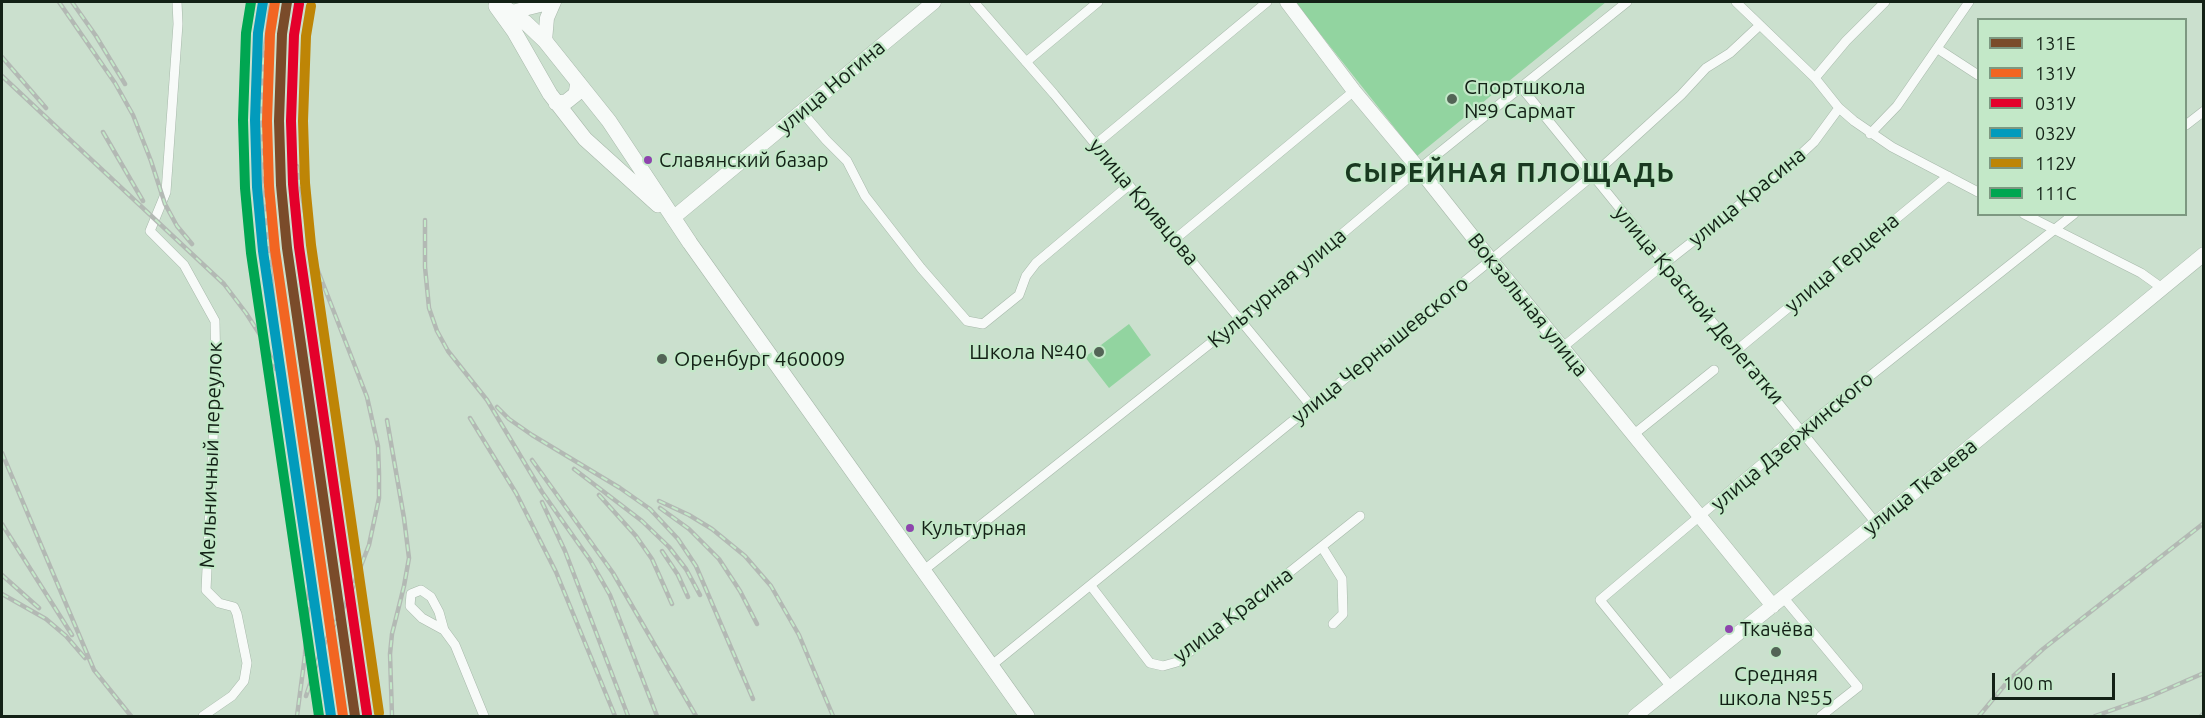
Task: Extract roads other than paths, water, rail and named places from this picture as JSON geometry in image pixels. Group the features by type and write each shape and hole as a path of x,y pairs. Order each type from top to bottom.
{"main road":[{"path":"495,2 512,12 545,41 609,122 673,218 1027,717"},
{"path":"495,2 556,103 585,139 673,218"},
{"path":"556,103 566,102 576,94 578,82"},
{"path":"585,139 588,128 597,122 609,122"}],"street":[{"name":"Мельничный переулок","path":"177,2 178,24 166,192 150,231 184,265 215,321 216,388 206,590 219,603 234,607 247,663 244,681 232,696 203,717"},
{"path":"512,12 553,2"},
{"path":"545,41 547,18 553,2"},
{"name":"улица Ногина","path":"673,218 934,2"},
{"name":"улица Кривцова","path":"974,2 1096,144 1311,406"},
{"path":"1026,62 1098,2"},
{"path":"1096,144 1267,2"},
{"name":"Вокзальная улица","path":"1287,2 1354,91 1700,517 1778,602"},
{"name":"Культурная улица","path":"924,570 1241,319 1419,169 1627,2"},
{"path":"1736,2 1815,78 1839,108 1870,134 1977,191"},
{"path":"1815,78 1846,41 1885,2"},
{"path":"1870,134 1897,106 1970,2"},
{"name":"улица Чернышевского","path":"992,665 1592,176 1681,95 1706,68 1730,52 1760,25"},
{"path":"1938,49 1977,74"},
{"name":"улица Красной Делегатки","path":"1521,87 1876,523"},
{"path":"1174,240 1354,91"},
{"name":"улица Красина","path":"1563,347 1785,169 1814,142 1839,108"},
{"path":"2187,124 2204,111"},
{"path":"802,112 847,161 865,196 921,268 968,321 983,324 1019,295 1026,276 1036,263 1129,185"},
{"name":"улица Герцена","path":"1737,350 1948,176"},
{"path":"2029,216 2141,273 2162,288"},
{"name":"улица Дзержинского","path":"1671,687 1600,600 1802,430 2072,216"},
{"name":"улица Ткачева","path":"1635,717 2204,254"},
{"path":"1633,435 1713,370"},
{"name":"улица Красина","path":"1091,586 1150,663 1163,666 1177,662 1360,516"},
{"path":"1322,547 1342,579 1343,614 1333,624"},
{"path":"1778,602 1858,687 1821,717"},
{"path":"444,630 455,645 484,717"}],"railway":[{"path":"59,2 115,83 133,115 165,204 177,226 192,244"},
{"path":"72,2 125,84"},
{"path":"271,2 263,64 261,114 267,236 280,368 308,544 310,572 305,655 297,716"},
{"path":"2,57 46,108"},
{"path":"2,76 224,284 264,341 276,369"},
{"path":"103,132 143,201"},
{"path":"297,166 313,258 367,397 378,446 379,473 379,498 369,545 349,597 322,648 306,696"},
{"path":"425,220 425,267 429,308 437,331 448,351 487,400 542,492 590,560 610,595 657,716"},
{"path":"497,407 509,419 532,435 620,488 650,509 678,539 696,566 753,699"},
{"path":"470,418 516,493 556,572 615,716"},
{"path":"387,420 409,558 392,634 390,654 392,716"},
{"path":"2,453 94,670 131,716"},
{"path":"532,460 613,573 696,716"},
{"path":"574,469 642,521 669,547 686,569 700,595"},
{"path":"599,495 636,536 652,559 672,604"},
{"path":"659,501 712,529 745,556 771,586 799,635 833,716"},
{"path":"542,502 565,551 628,716"},
{"path":"660,508 689,529 719,559 740,591 757,624"},
{"path":"1979,716 2009,680 2043,649 2204,523"},
{"path":"2,524 72,635"},
{"path":"662,551 678,575 688,597"},
{"path":"2,575 39,608"},
{"path":"2,594 46,619 66,636 85,658"},
{"path":"2095,716 2149,697 2204,673"},
{"path":"2201,716 2204,713"}],"place":[{"name":"Спортшкола №9 Сармат","path":"1452,99"},
{"name":"Славянский базар","path":"648,160"},
{"name":"Школа №40","path":"1099,352"},
{"name":"Оренбург 460009","path":"662,359"},
{"name":"Культурная","path":"910,528"},
{"name":"Ткачёва","path":"1729,629"},
{"name":"Средняя школа №55","path":"1776,652"}],"district":[{"name":"СЫРЕЙНАЯ ПЛОЩАДЬ","path":"1510,173"}]}
